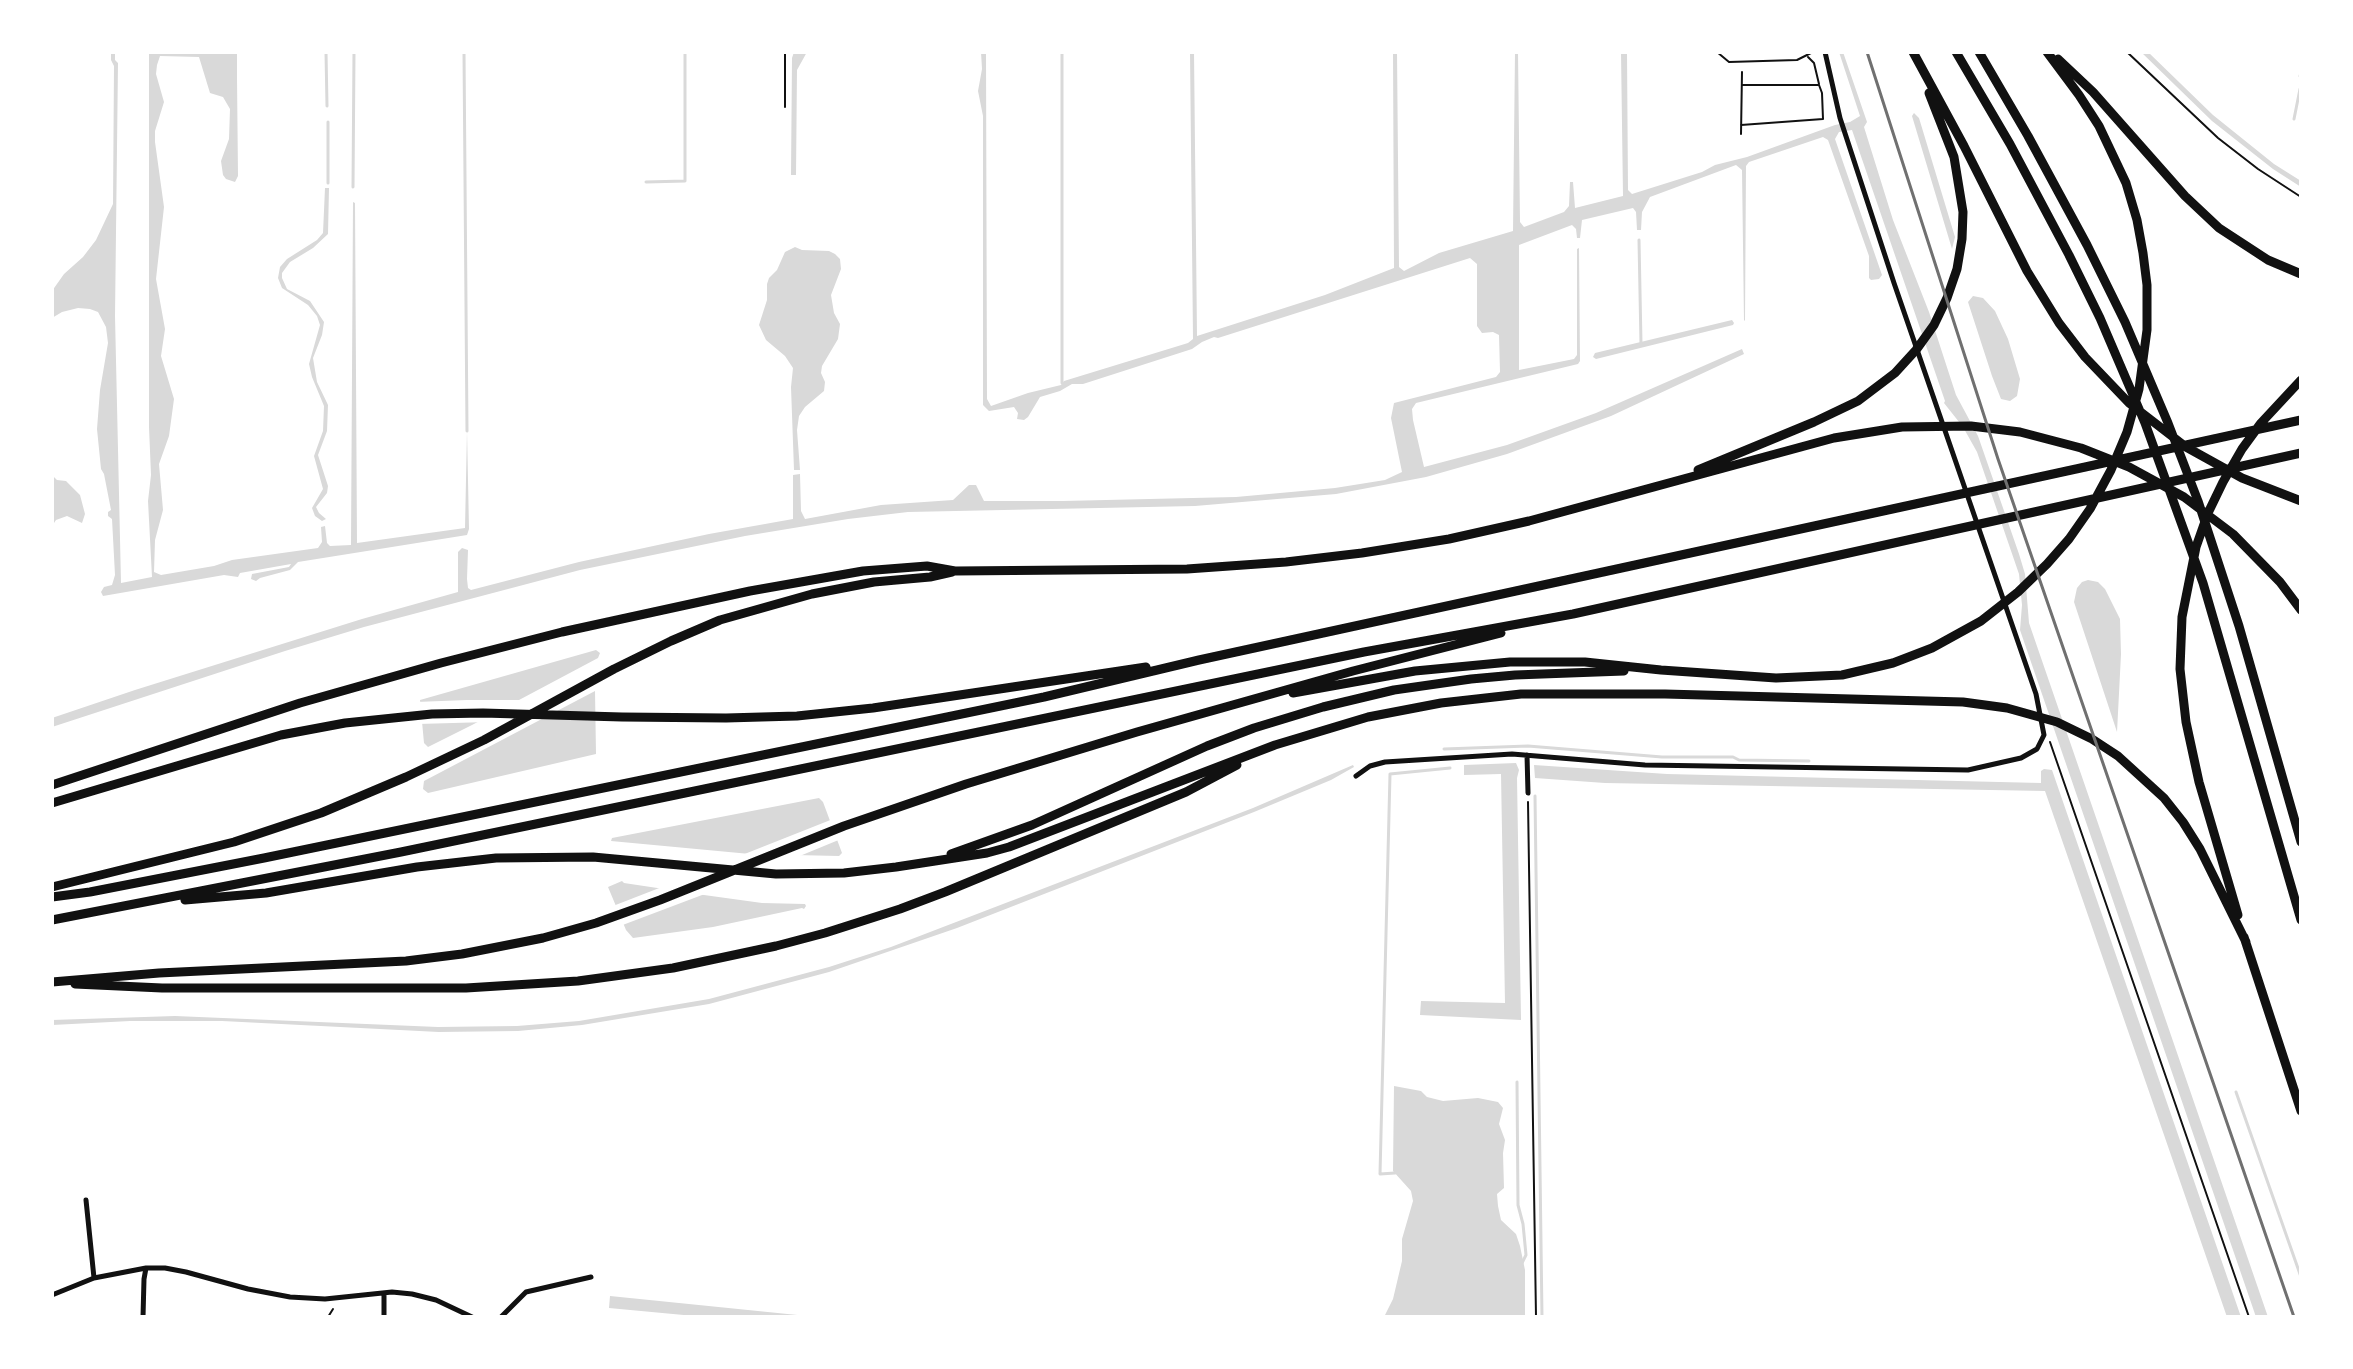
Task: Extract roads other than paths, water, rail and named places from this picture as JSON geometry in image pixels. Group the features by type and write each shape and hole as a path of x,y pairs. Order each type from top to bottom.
{"highway":[{"path":"1669,482 1858,401 1895,373 1928,334 1950,288 1961,246 1963,212 1956,167 1912,52"},
{"path":"1912,52 2027,271 2059,323 2085,357 2129,403 2186,447 2242,478 2301,501"},
{"path":"1956,52 2010,144 2069,255 2149,432 2203,583 2301,920"},
{"path":"1979,52 2087,245 2164,412 2198,501 2235,614 2301,842"},
{"path":"1245,701 1415,671 1480,663 1585,662 1776,678 1825,677 1860,672 1932,648 1995,611 2047,564 2090,509 2118,455 2139,389 2147,330 2146,269 2141,235 2128,190 2099,126 2049,52"},
{"path":"2049,52 2093,92 2202,213 2251,251 2301,274"},
{"path":"2301,380 2272,410 2242,449 2215,497 2201,531 2188,581 2181,633 2181,687 2199,782 2246,942 2301,1111"},
{"path":"52,897 280,855 1044,697 1199,660 2301,420"},
{"path":"52,785 300,703 441,663 662,608 834,576 927,566 955,571 1187,569 1338,557 1436,541 1529,521 1865,432 1923,426 1989,428 2047,438 2111,459 2165,485 2217,521 2265,565 2301,610"},
{"path":"52,920 138,905 1364,652 1573,614 2301,453"},
{"path":"52,887 234,842 321,813 484,740 614,669 720,620 812,594 955,571"},
{"path":"52,982 171,972 406,961 508,946 596,923 857,822 1022,766 1245,701 1573,614"},
{"path":"52,803 281,735 345,723 402,716 483,713 726,718 797,716 873,708 1199,660"},
{"path":"929,862 1032,825 1233,736 1323,707 1394,690 1471,679 1661,670"},
{"path":"138,905 266,893 417,867 496,858 593,857 793,874 844,873 929,862 987,853 1028,840 1275,745 1368,717 1478,698 1564,693 1941,701 1986,704 2028,713 2083,734 2118,756 2164,798 2204,857 2246,942"},
{"path":"52,982 162,988 466,988 578,981 687,965 825,933 945,892 1186,792 1275,745"}],"street":[{"path":"1356,776 1370,766 1385,762 1527,755 1645,765 1968,770 2021,758 2037,749 2044,735 2036,694 1894,283 1840,118 1825,52"},
{"path":"1527,755 1528,793"},
{"path":"86,1200 94,1278"},
{"path":"143,1317 146,1268"},
{"path":"52,1295 94,1278 146,1268 165,1268 290,1297 325,1299 384,1293 412,1294 436,1300 472,1317"},
{"path":"501,1317 526,1292 591,1277"},
{"path":"384,1293 384,1317"}],"lane":[{"path":"785,52 785,107"},
{"path":"1717,52 1729,62 1787,61 1813,52"},
{"path":"1741,125 1823,119 1822,93 1814,63 1807,56"},
{"path":"1741,134 1742,72"},
{"path":"1742,85 1819,85"},
{"path":"1775,697 1776,678"}],"waterway":[{"path":"326,52 327,106"},
{"path":"353,187 354,52"},
{"path":"464,52 467,431"},
{"path":"646,182 685,181 685,52"},
{"path":"1062,52 1062,383"},
{"path":"2294,119 2300,89"},
{"path":"328,122 328,183"},
{"path":"1639,240 1641,344"},
{"path":"1444,749 1528,746 1662,757 1809,761"},
{"path":"1395,1173 1380,1174 1390,774 1450,768"},
{"path":"1535,796 1542,1317"},
{"path":"1517,1082 1518,1205 1526,1255 1522,1263"},
{"path":"2236,1092 2301,1277"}],"railway":[{"path":"1867,52 1998,459 2294,1317"}]}
